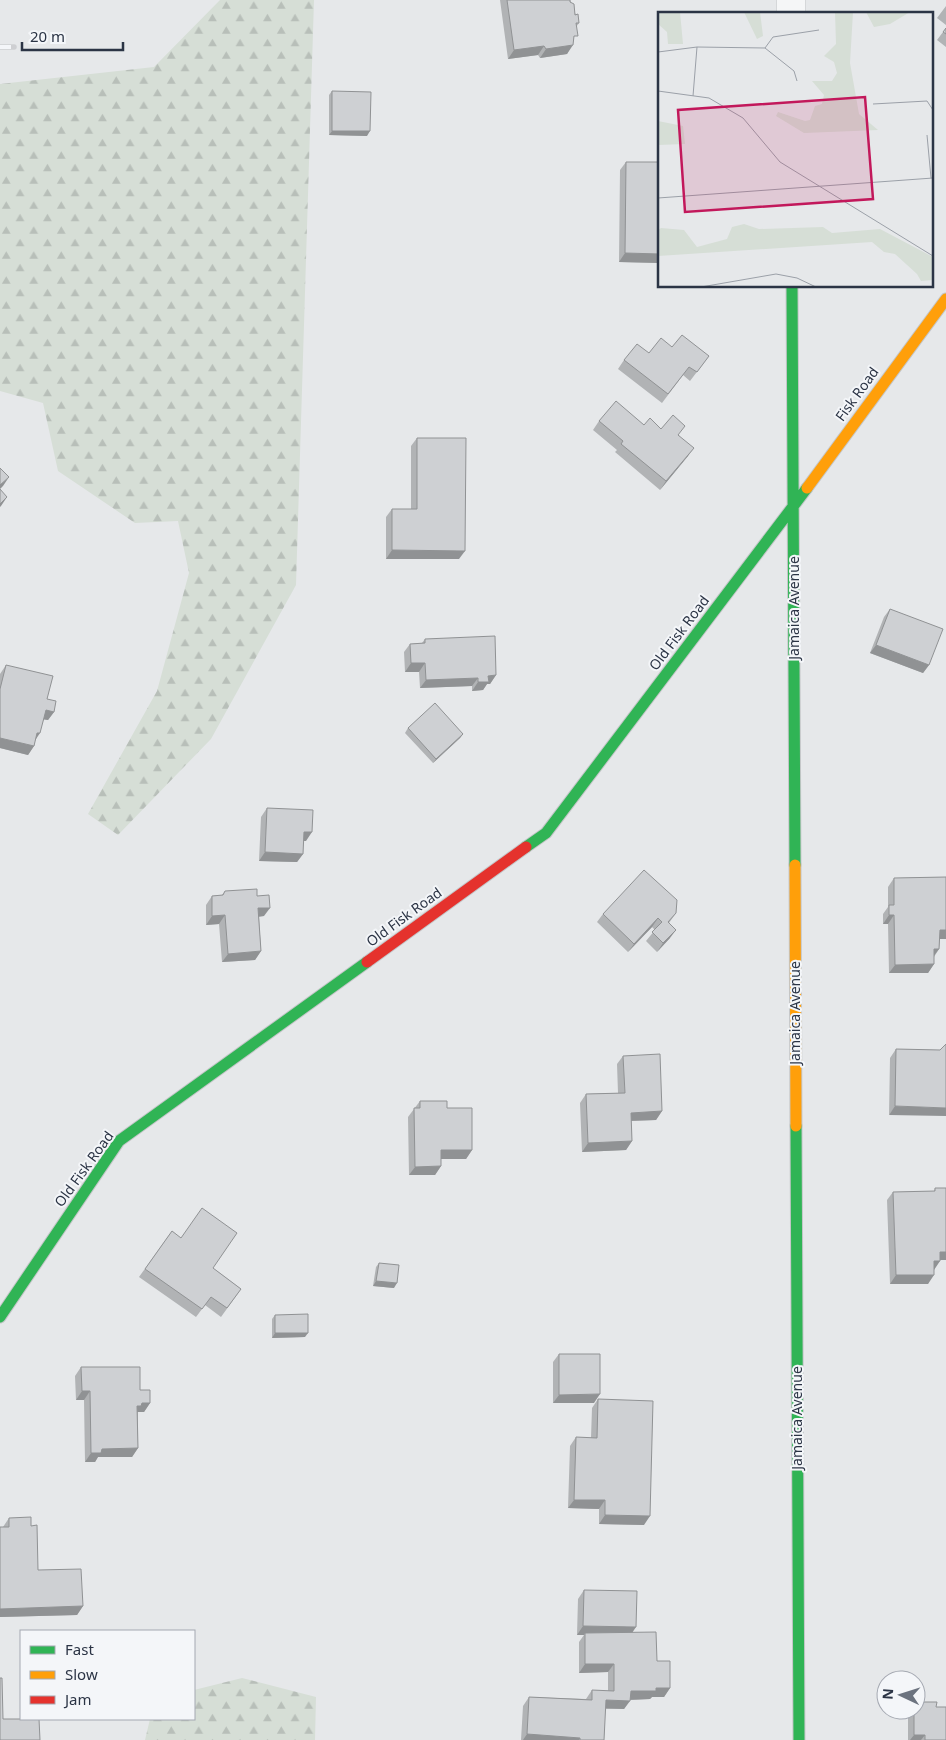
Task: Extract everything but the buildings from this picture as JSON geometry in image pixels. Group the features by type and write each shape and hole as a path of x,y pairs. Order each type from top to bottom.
{"street":[{"name":"Jamaica Avenue","path":"792,288 799,1740"},
{"name":"Fisk Road","path":"793,507 946,299"},
{"name":"Old Fisk Road","path":"0,1317 120,1141 546,834 793,507"}],"green space":[{"path":"220,0 314,0 296,585 211,739 118,835 88,814 157,691 189,573 178,521 135,523 58,471 43,403 0,391 0,84 154,67"},
{"path":"242,1678 316,1697 315,1740 145,1740 150,1720 195,1720 195,1690"}],"railway":[{"path":"0,47 14,47"}],"traffic: fast":[{"path":"792,288 795,865"},
{"path":"526,847 546,833 807,488"},
{"path":"0,1317 119,1141 367,962"},
{"path":"796,1126 799,1740"}],"traffic: slow":[{"path":"807,488 946,299"},
{"path":"795,865 796,1126"}],"traffic: jam":[{"path":"367,962 526,847"}]}
